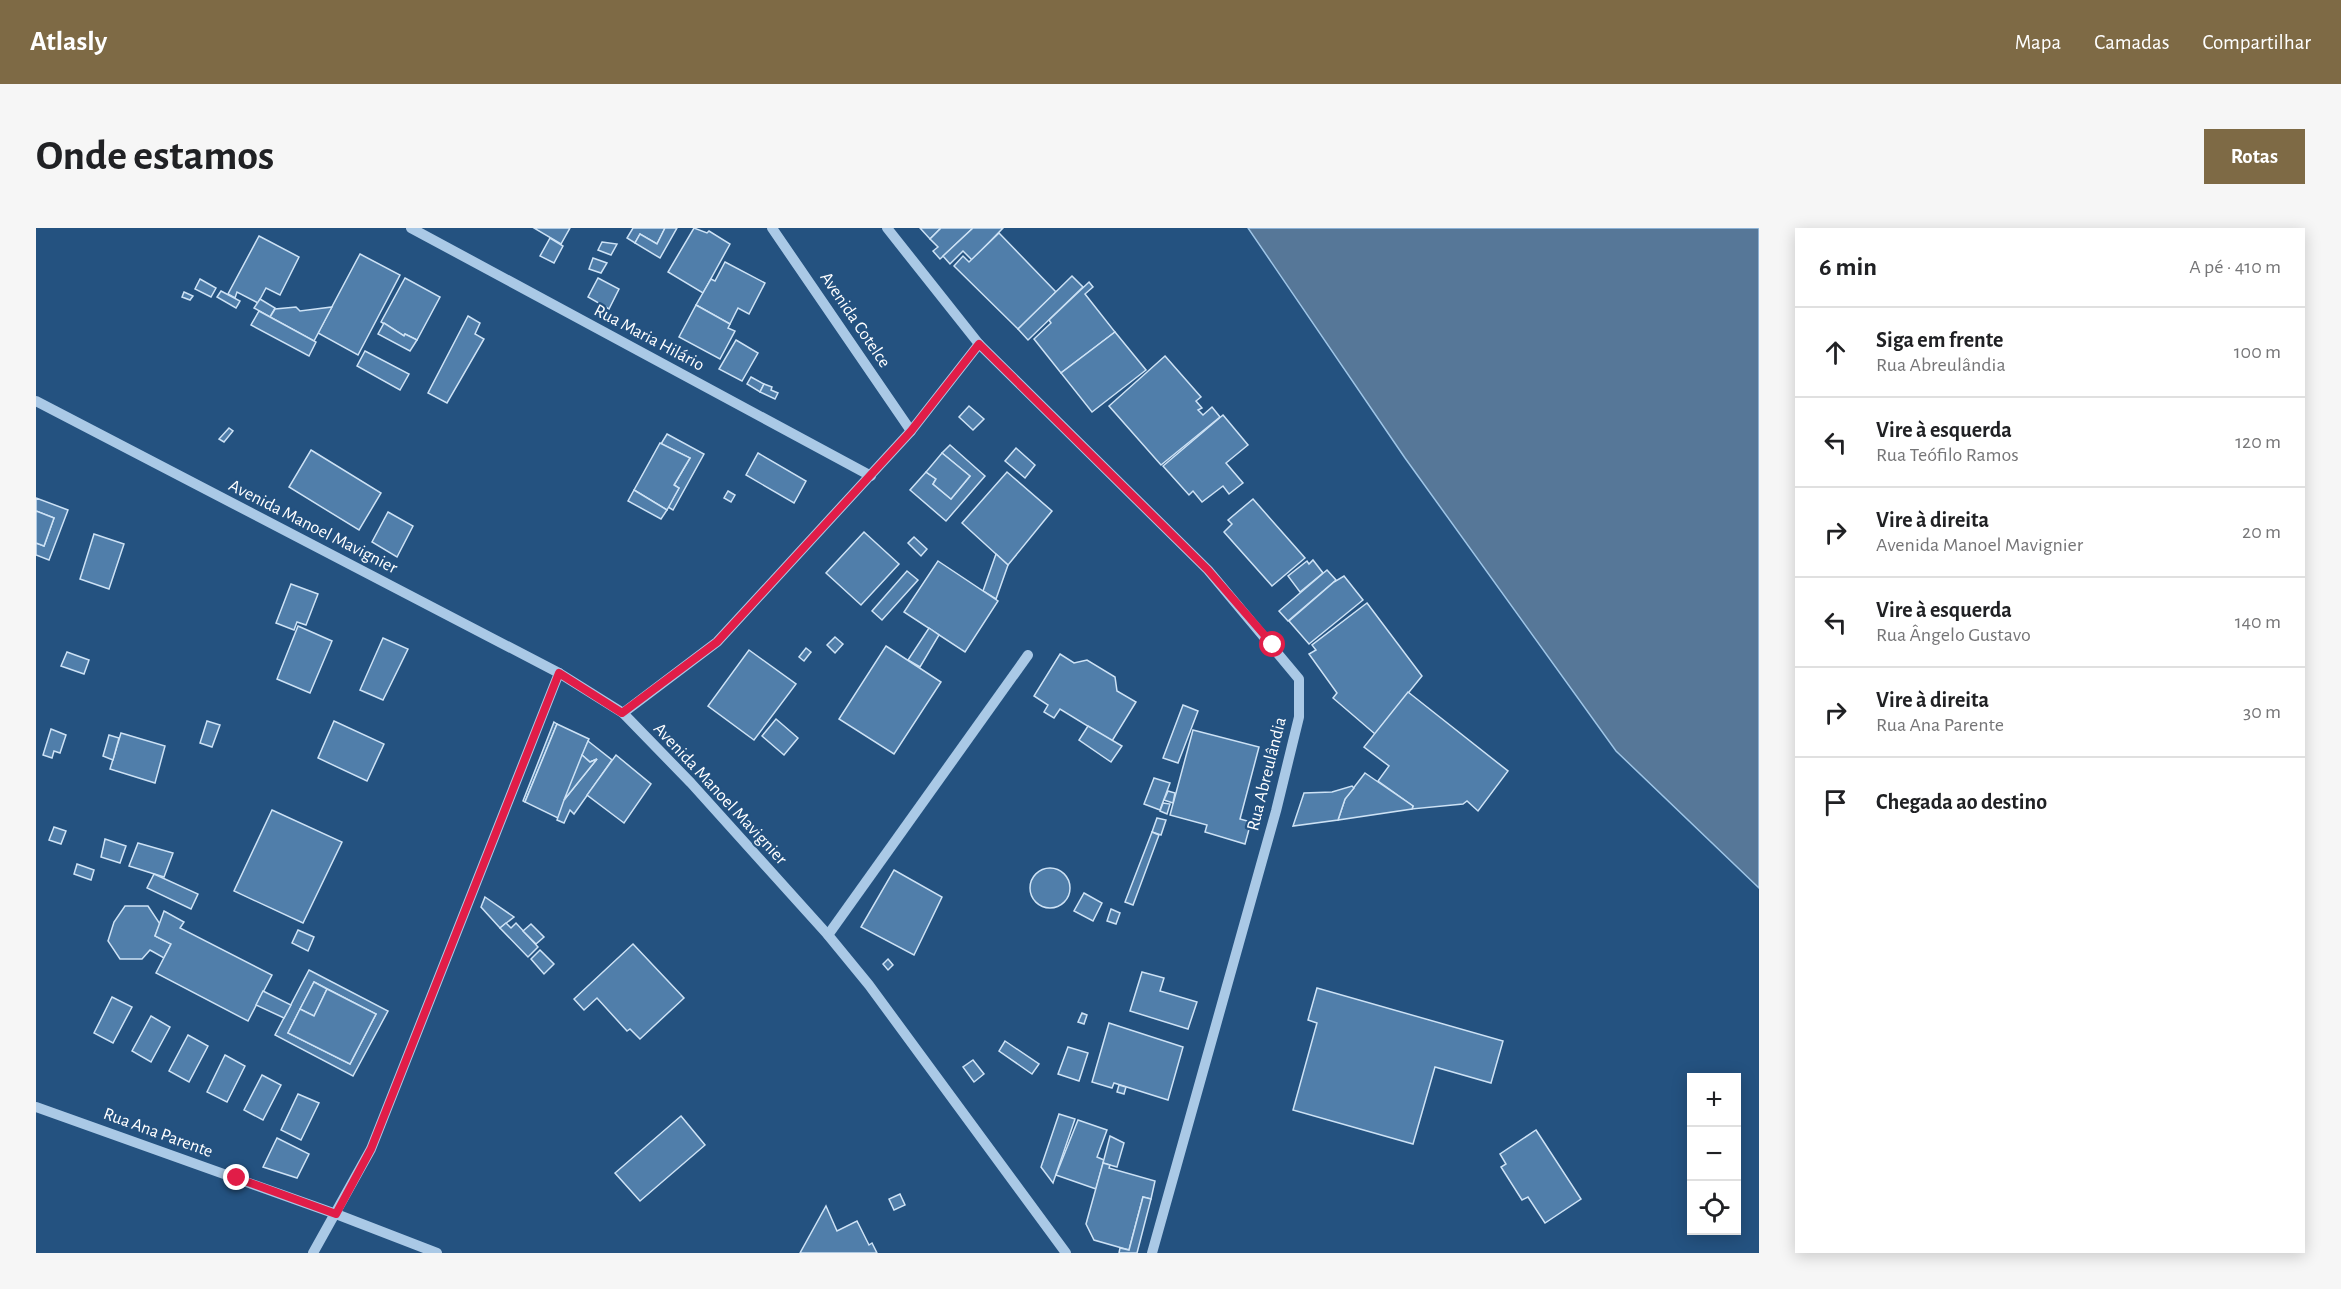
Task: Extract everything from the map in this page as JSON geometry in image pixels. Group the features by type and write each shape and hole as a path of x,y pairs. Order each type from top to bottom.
{"street":[{"name":"Rua Maria Hilário","path":"411,228 871,476"},
{"name":"Avenida Cotelce","path":"772,228 911,431"},
{"path":"622,713 717,642 911,431 979,344 886,228"},
{"name":"Rua Abreulândia","path":"979,344 1208,570 1299,679 1299,717 1276,811 1152,1253"},
{"name":"Avenida Manoel Mavignier","path":"36,401 559,673 622,713 691,783 828,935 869,985 1066,1253"},
{"path":"828,935 1028,655"},
{"path":"313,1253 371,1149 559,673"},
{"name":"Rua Ana Parente","path":"36,1107 336,1214 437,1253"}],"water":[{"path":"1248,228 1759,228 1759,888 1616,751 1405,458"}],"building":[{"path":"534,228 570,228 561,244"},
{"path":"633,228 665,228 657,244 640,234 635,243 627,238"},
{"path":"665,228 677,228 660,258 635,243 640,234 657,244"},
{"path":"694,228 707,233 709,231 730,244 703,293 668,272"},
{"path":"920,228 941,228 930,239"},
{"path":"941,228 973,228 940,259 933,251 938,247 930,239"},
{"path":"973,228 1003,228 972,260 963,251 950,264 943,256"},
{"path":"999,233 1056,292 1018,329 954,266 963,256 969,262"},
{"path":"259,236 299,257 280,295 266,288 258,303 237,292 235,298 228,294"},
{"path":"550,238 563,246 554,263 540,256"},
{"path":"602,242 617,244 611,255 598,250"},
{"path":"360,254 400,275 358,355 318,333"},
{"path":"593,258 607,263 601,273 589,269"},
{"path":"725,262 765,283 749,314 738,308 730,324 696,305 711,279 715,281"},
{"path":"1072,276 1083,287 1028,340 1018,329"},
{"path":"405,278 440,297 417,340 405,334 404,336 381,322"},
{"path":"598,278 619,289 609,309 588,297"},
{"path":"200,279 216,288 211,297 195,289"},
{"path":"1089,282 1093,287 1085,294 1115,332 1061,373 1034,339 1051,323 1049,320"},
{"path":"221,291 240,301 236,308 217,297"},
{"path":"184,292 193,296 190,300 182,297"},
{"path":"260,299 275,308 270,317 254,308"},
{"path":"696,305 730,324 728,328 735,331 720,359 679,337"},
{"path":"296,307 300,311 332,307 314,341 270,317 275,309"},
{"path":"259,311 316,342 309,356 251,325"},
{"path":"468,316 480,323 475,334 484,339 447,403 428,393"},
{"path":"384,323 404,336 405,334 417,340 410,351 378,334"},
{"path":"1115,332 1146,370 1092,412 1061,373"},
{"path":"736,340 758,353 742,381 719,369"},
{"path":"365,351 409,374 400,390 357,366"},
{"path":"1165,356 1201,397 1196,401 1202,408 1198,410 1203,415 1212,407 1220,417 1161,465 1109,406"},
{"path":"751,377 764,384 760,392 747,384"},
{"path":"764,384 772,387 771,390 778,393 775,399 760,392"},
{"path":"969,406 984,419 973,430 959,417"},
{"path":"1223,415 1248,445 1226,463 1243,483 1229,494 1223,486 1202,502 1193,491 1189,495 1163,466"},
{"path":"229,428 233,431 224,442 219,439"},
{"path":"667,434 704,454 673,510 668,507 679,488 674,485 690,458 661,444"},
{"path":"660,443 690,458 674,485 679,488 667,510 634,490"},
{"path":"950,445 985,476 946,521 910,490 926,472 936,479 933,484 951,499 970,476 942,453"},
{"path":"1016,448 1035,465 1025,478 1005,461"},
{"path":"311,450 381,493 359,530 289,487"},
{"path":"758,453 806,481 794,503 746,475"},
{"path":"942,453 970,476 951,499 933,484 936,479 926,472"},
{"path":"1007,472 1052,511 1008,565 962,523"},
{"path":"634,490 667,510 661,519 628,501"},
{"path":"728,491 735,495 731,502 724,498"},
{"path":"36,498 68,510 49,560 36,555 36,543 44,546 54,518 36,511"},
{"path":"1253,499 1305,558 1272,586 1224,532 1232,524 1228,520"},
{"path":"36,511 54,518 44,546 36,543"},
{"path":"388,512 413,526 397,557 372,542"},
{"path":"864,532 899,564 861,605 826,573"},
{"path":"94,534 124,544 109,589 80,579"},
{"path":"914,537 927,549 921,556 908,543"},
{"path":"996,554 1008,565 996,599 983,591"},
{"path":"1313,560 1323,573 1300,592 1288,576 1307,561 1309,564"},
{"path":"938,561 998,601 965,652 904,612"},
{"path":"1327,570 1336,580 1288,621 1279,611"},
{"path":"907,571 918,580 882,620 872,611"},
{"path":"1344,576 1363,600 1309,644 1289,621"},
{"path":"291,584 318,594 306,625 297,622 294,630 276,623"},
{"path":"1367,603 1422,676 1375,734 1333,698 1337,693 1309,654 1316,650 1312,645"},
{"path":"298,626 332,641 310,693 277,679"},
{"path":"929,628 939,635 920,667 908,660"},
{"path":"835,637 843,644 835,653 827,645"},
{"path":"383,638 408,649 383,700 360,690"},
{"path":"886,646 941,682 894,754 839,719"},
{"path":"806,648 811,652 804,661 799,657"},
{"path":"749,650 796,684 754,740 708,706"},
{"path":"67,652 89,660 84,674 61,666"},
{"path":"1060,654 1074,663 1087,660 1115,677 1117,691 1136,702 1112,741 1060,709 1054,718 1044,712 1048,705 1034,696"},
{"path":"1408,692 1508,771 1478,811 1467,801 1463,804 1412,809 1413,806 1378,781 1389,766 1364,747"},
{"path":"1183,705 1198,711 1178,763 1163,758"},
{"path":"776,719 798,738 784,755 762,736"},
{"path":"207,721 220,725 212,747 200,743"},
{"path":"334,721 384,744 367,781 318,758"},
{"path":"554,722 557,724 525,802 523,801"},
{"path":"557,724 589,739 558,818 525,802"},
{"path":"1088,726 1122,746 1111,762 1079,740"},
{"path":"51,729 66,735 60,753 54,751 52,758 43,755"},
{"path":"1193,730 1259,747 1240,819 1251,822 1245,844 1205,832 1207,825 1170,815"},
{"path":"121,733 165,746 155,783 110,769"},
{"path":"109,735 119,738 113,760 103,756"},
{"path":"588,741 612,760 574,814 570,810 564,823 557,820 564,800 597,759 590,762 582,755"},
{"path":"582,755 590,762 597,759 564,800"},
{"path":"616,755 651,784 624,823 587,795"},
{"path":"1365,773 1413,806 1412,809 1338,820 1345,799"},
{"path":"1154,778 1170,783 1160,810 1144,804"},
{"path":"1352,786 1354,788 1345,799 1338,820 1293,826 1304,793 1332,792"},
{"path":"1168,791 1175,793 1173,803 1164,800"},
{"path":"1163,803 1170,804 1167,814 1160,811"},
{"path":"272,810 342,842 303,923 234,891"},
{"path":"1157,818 1166,820 1161,835 1152,832"},
{"path":"54,827 66,831 61,844 49,840"},
{"path":"1152,832 1159,835 1133,905 1125,902"},
{"path":"105,839 126,846 120,863 101,857"},
{"path":"138,843 173,853 164,877 129,866"},
{"path":"77,864 94,870 91,880 74,874"},
{"path":"1050,868 1058,869 1064,874 1069,880 1069,896 1064,902 1058,907 1050,908 1042,907 1036,902 1031,896 1030,888 1031,880 1036,874 1042,869"},
{"path":"894,870 942,897 914,955 861,927"},
{"path":"154,874 198,894 191,909 147,888"},
{"path":"1084,893 1102,903 1093,921 1074,911"},
{"path":"485,897 514,917 500,928 481,907"},
{"path":"125,906 148,906 160,924 155,936 171,944 164,958 150,950 142,959 120,959 108,941 114,922"},
{"path":"1111,909 1120,913 1116,924 1107,921"},
{"path":"164,911 184,922 180,928 272,975 248,1021 156,973 171,944 155,936"},
{"path":"506,923 511,928 516,923 538,947 528,957 500,928"},
{"path":"531,924 544,937 536,944 523,931"},
{"path":"298,930 314,937 308,951 292,943"},
{"path":"633,944 684,998 640,1039 630,1029 627,1031 597,998 584,1010 574,999"},
{"path":"540,950 554,964 544,974 531,959"},
{"path":"888,959 893,965 888,970 883,964"},
{"path":"309,970 388,1011 353,1076 275,1035","holes":["314,982 376,1014 350,1064 288,1033"]},
{"path":"1142,972 1164,978 1160,991 1197,1002 1188,1029 1130,1011"},
{"path":"314,982 327,989 314,1016 300,1009"},
{"path":"1317,988 1503,1041 1491,1083 1435,1067 1413,1144 1293,1110 1317,1023 1308,1020"},
{"path":"327,989 376,1014 350,1064 288,1033 300,1009 314,1016"},
{"path":"263,991 291,1005 284,1018 256,1005"},
{"path":"112,997 132,1007 113,1043 94,1033"},
{"path":"1082,1013 1087,1015 1084,1024 1078,1022"},
{"path":"151,1016 170,1027 151,1062 132,1051"},
{"path":"1109,1023 1183,1047 1168,1100 1114,1083 1112,1088 1092,1082"},
{"path":"188,1035 208,1046 189,1082 169,1071"},
{"path":"1005,1041 1039,1064 1032,1074 999,1051"},
{"path":"1068,1047 1088,1053 1079,1081 1058,1074"},
{"path":"225,1055 245,1066 227,1102 207,1092"},
{"path":"973,1060 984,1074 974,1082 963,1067"},
{"path":"262,1075 281,1085 263,1120 244,1110"},
{"path":"1119,1085 1126,1087 1124,1094 1117,1092"},
{"path":"298,1094 319,1103 301,1140 281,1130"},
{"path":"1059,1114 1075,1119 1053,1183 1041,1167"},
{"path":"681,1116 705,1145 640,1201 615,1173"},
{"path":"1078,1120 1107,1130 1097,1157 1104,1160 1096,1189 1056,1175"},
{"path":"1536,1130 1581,1199 1545,1223 1528,1197 1522,1200 1501,1167 1506,1164 1500,1154"},
{"path":"1110,1136 1124,1143 1117,1167 1103,1163"},
{"path":"277,1138 309,1154 297,1178 263,1167"},
{"path":"1103,1163 1110,1165 1109,1168 1155,1181 1151,1199 1143,1197 1129,1250 1094,1240 1086,1224"},
{"path":"900,1194 905,1205 894,1210 889,1199"},
{"path":"1143,1197 1151,1199 1137,1253 1119,1253 1120,1248 1129,1250"},
{"path":"826,1206 837,1231 857,1221 869,1245 872,1243 877,1253 800,1253"}],"route":[{"path":"237,1178 336,1214 371,1149 559,673 622,713 717,642 911,431 979,344 1208,570 1273,645"}]}
